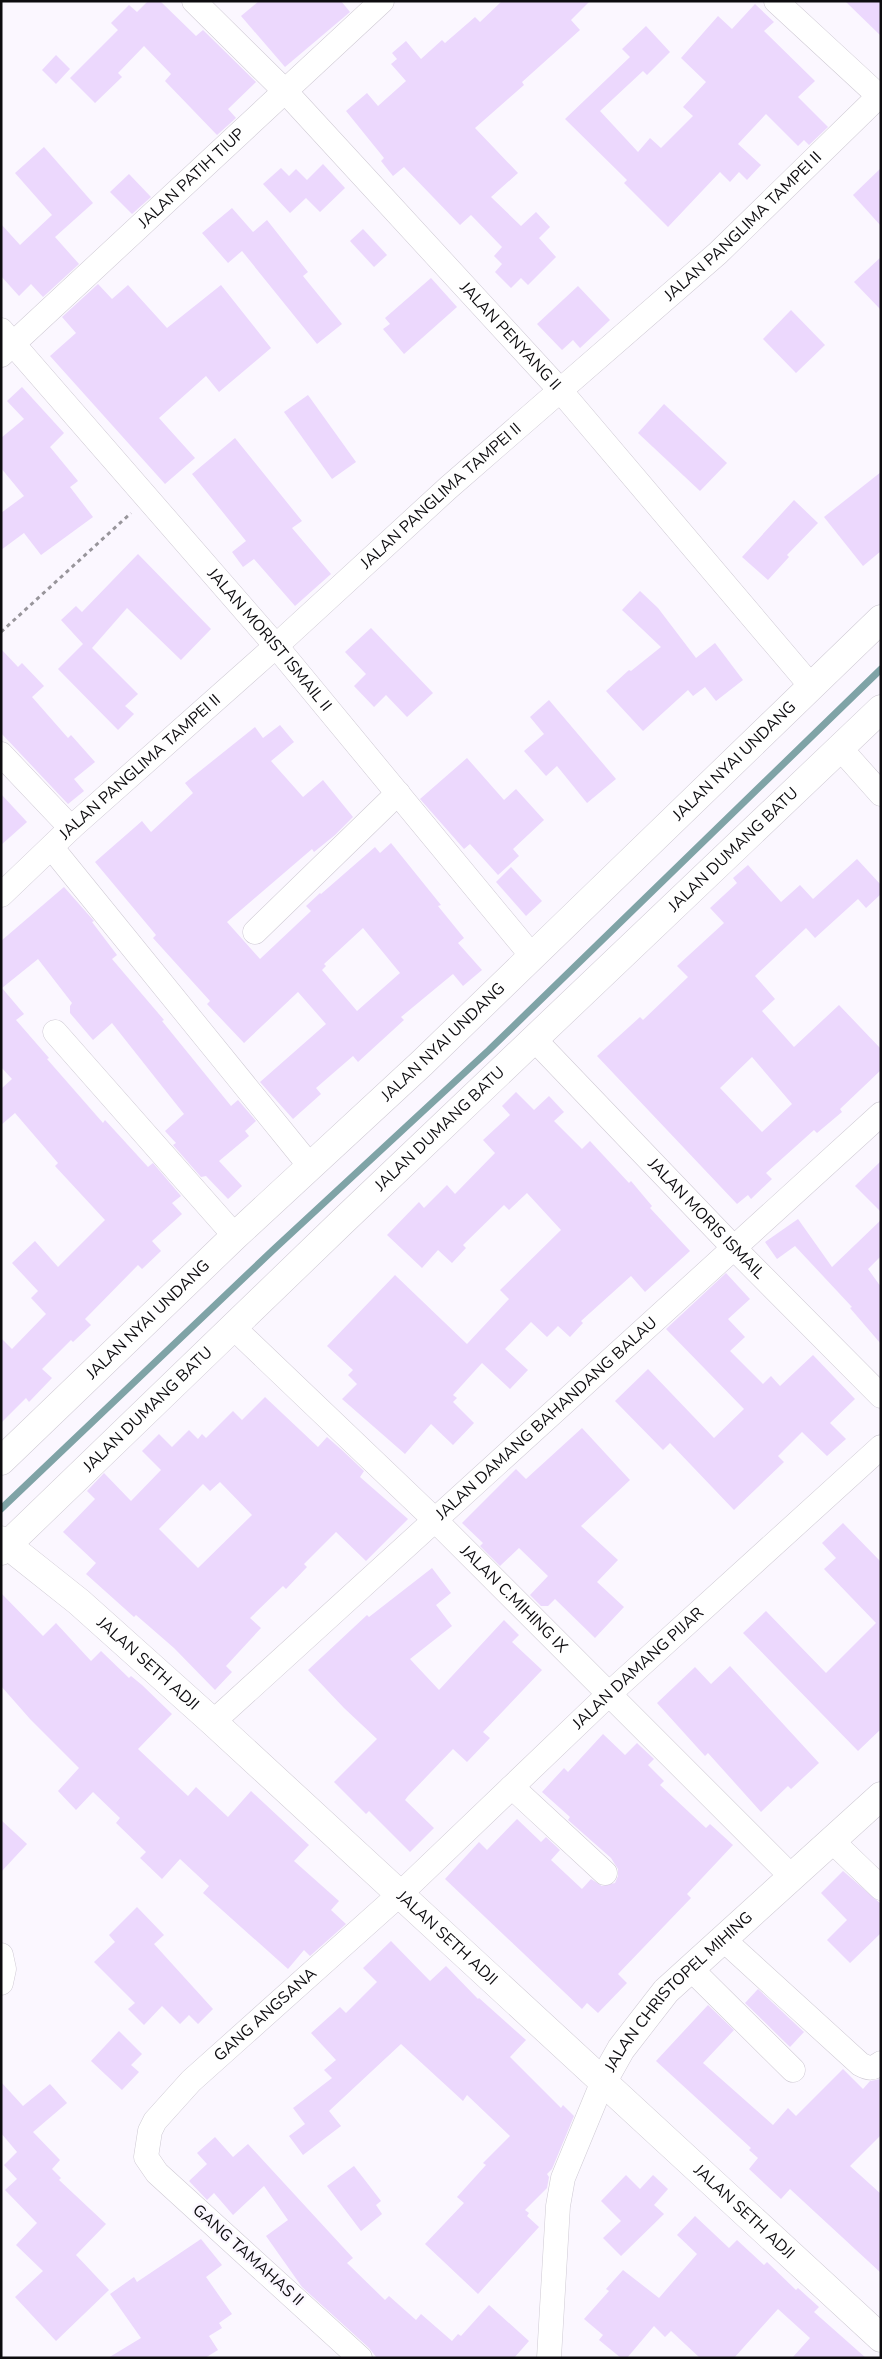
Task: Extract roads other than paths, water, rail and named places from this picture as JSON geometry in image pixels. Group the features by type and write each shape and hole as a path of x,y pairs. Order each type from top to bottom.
{"street":[{"name":"JALAN PENYANG II","path":"194,1 285,91 559,389 811,686"},
{"name":"JALAN PATIH TIUP","path":"5,343 382,1"},
{"path":"776,1 880,97"},
{"name":"JALAN PANGLIMA TAMPEI II","path":"1,895 71,828 276,646 559,389 718,253 880,97"},
{"name":"JALAN MORIST ISMAIL II","path":"5,343 148,498 276,646 532,956"},
{"name":"JALAN NYAI UNDANG","path":"1,1461 235,1236 422,1063 881,619"},
{"name":"JALAN DUMANG BATU","path":"3,1546 881,709"},
{"path":"840,748 881,794"},
{"path":"1,754 71,828"},
{"path":"255,932 398,793"},
{"path":"52,848 310,1166"},
{"path":"55,1032 235,1236"},
{"name":"JALAN MORIS ISMAIL","path":"534,1039 734,1248 881,1396"},
{"name":"JALAN DAMANG BAHANDANG BALAU","path":"213,1722 881,1114"},
{"name":"JALAN C.MIHING IX","path":"233,1327 435,1520 791,1876"},
{"name":"JALAN DAMANG PIJAR","path":"400,1894 609,1694 881,1447"},
{"name":"JALAN SETH ADJI","path":"3,1546 78,1602 213,1722 881,2338"},
{"path":"512,1786 605,1873"},
{"name":"JALAN CHRISTOPEL MIHING","path":"549,2358 558,2206 563,2178 603,2081 621,2049 666,1991 881,1796"},
{"path":"831,1840 881,1888"},
{"name":"GANG ANGSANA","path":"146,2146 155,2121 191,2081 400,1894"},
{"path":"724,1940 860,2064 867,2068 874,2068 881,2062"},
{"path":"1,1955 4,1969 1,1983"},
{"path":"691,1969 792,2070"},
{"name":"GANG TAMAHAS II","path":"146,2146 146,2156 157,2173 360,2358"}],"waterway":[{"path":"1,1509 272,1251 489,1050 881,669"}]}
